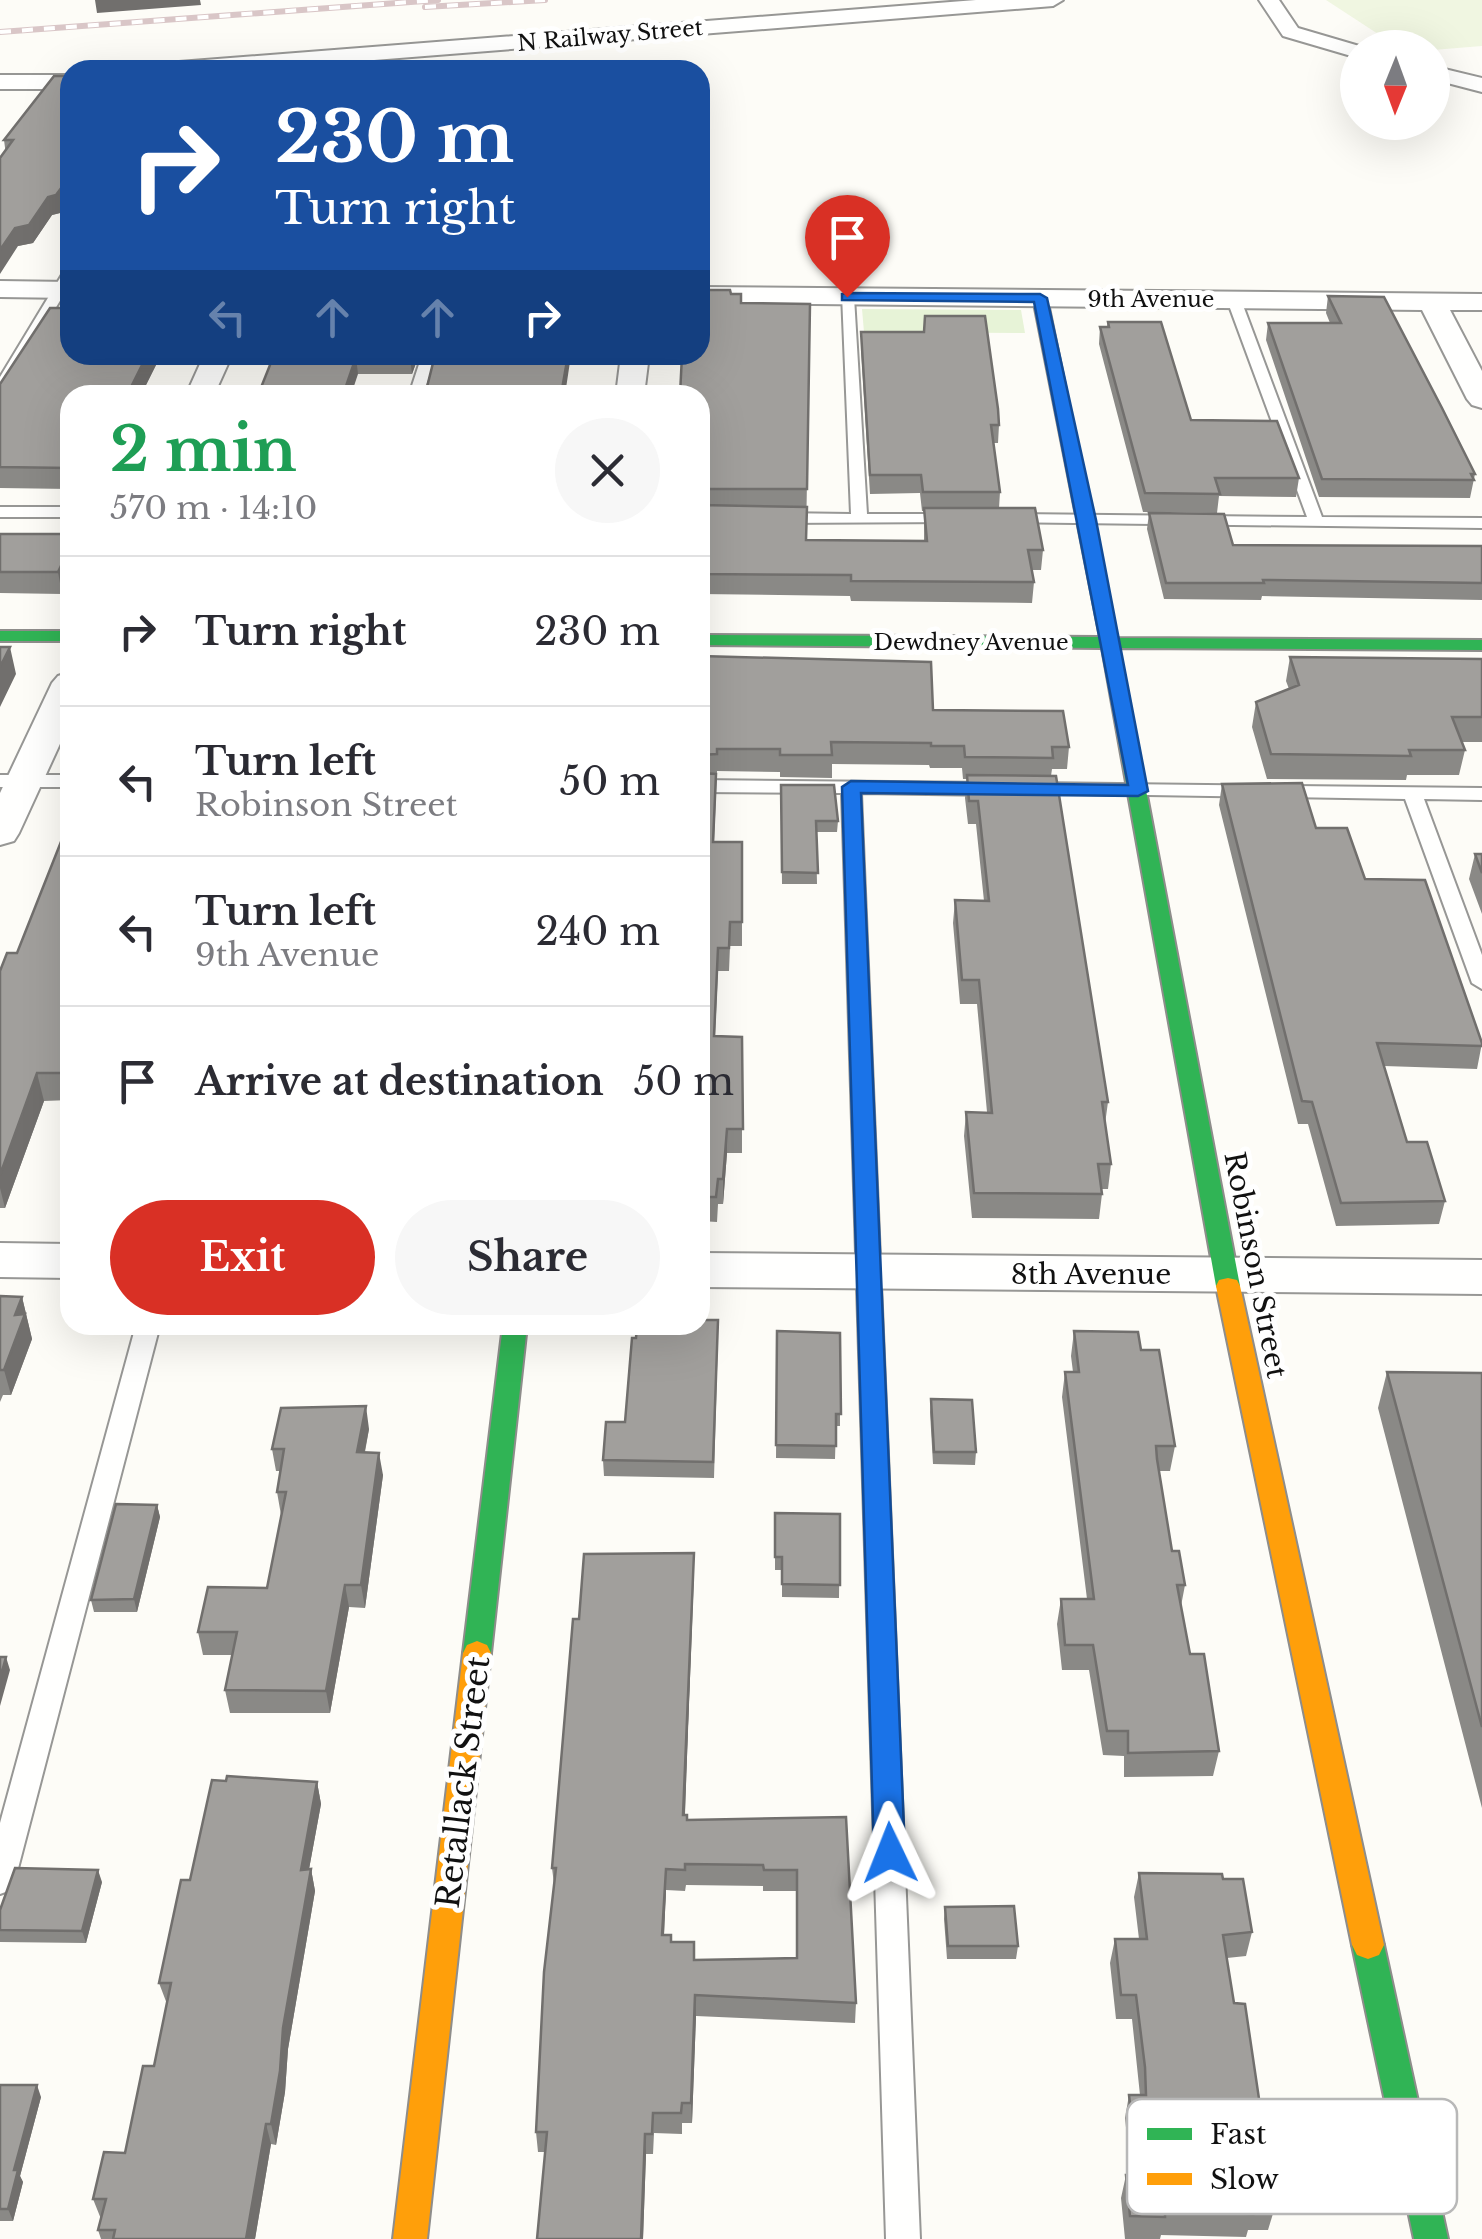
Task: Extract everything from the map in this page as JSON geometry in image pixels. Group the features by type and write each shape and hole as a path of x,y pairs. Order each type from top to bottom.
{"street":[{"name":"N Railway Street","path":"293,60 1053,0"},
{"path":"1269,0 1290,32 1340,47"},
{"path":"1450,76 1482,84"},
{"path":"0,106 10,82 60,80"},
{"path":"0,289 60,285"},
{"name":"9th Avenue","path":"710,296 1482,302"},
{"name":"Robinson Street","path":"1040,298 1088,520 1225,1274 1402,2099"},
{"path":"1432,302 1482,399"},
{"path":"0,636 60,636"},
{"name":"Dewdney Avenue","path":"710,640 1482,646"},
{"path":"0,833 12,781 60,700"},
{"path":"0,1260 60,1261"},
{"name":"8th Avenue","path":"710,1270 1482,1277"},
{"name":"Retallack Street","path":"410,2239 515,1335"},
{"name":"Robinson Street","path":"1427,2214 1432,2239"}],"lane":[{"path":"0,389 60,295"},
{"path":"847,297 859,518"},
{"path":"1234,300 1316,521"},
{"path":"0,512 60,512"},
{"path":"760,518 973,519"},
{"path":"992,519 1482,523"},
{"path":"12,781 60,781"},
{"path":"710,786 1482,794"},
{"path":"851,787 903,2239"},
{"path":"1414,794 1482,983"},
{"path":"0,1880 145,1335"}],"green space":[{"path":"1326,0 1482,0 1482,46 1450,49 1450,30 1372,30"},
{"path":"862,309 1021,310 1025,333 864,332"}],"building":[{"path":"54,76 60,76 60,190 48,197 29,225 15,228 0,250 0,158 13,140 4,140"},
{"path":"710,290 741,294 741,303 810,304 807,489 710,489 710,385 680,385 682,365 710,365"},
{"path":"1328,296 1384,297 1475,474 1471,474 1474,480 1322,479 1268,323 1341,323"},
{"path":"50,308 60,308 60,365 142,365 132,385 60,385 60,468 0,467 0,384"},
{"path":"925,316 985,316 998,409 999,425 991,425 1000,492 923,492 921,475 870,475 861,332 924,332"},
{"path":"1108,322 1161,322 1191,420 1277,421 1299,478 1215,478 1220,494 1145,493 1100,327 1109,327"},
{"path":"270,365 353,365 346,385 262,385"},
{"path":"432,365 566,365 563,385 428,385"},
{"path":"710,505 807,507 806,540 927,541 924,508 1035,508 1043,550 1028,550 1034,582 851,581 851,575 710,574"},
{"path":"1149,513 1224,514 1233,545 1482,546 1482,583 1166,583"},
{"path":"0,534 60,534 58,572 0,572"},
{"path":"0,647 10,647 0,667"},
{"path":"710,656 931,662 933,710 1063,711 1069,747 1052,747 1053,758 965,757 964,746 931,743 831,742 832,755 780,755 780,749 717,749 717,754 710,754"},
{"path":"1290,657 1482,659 1482,717 1452,717 1465,750 1409,750 1411,756 1271,754 1256,702 1299,685"},
{"path":"710,774 716,774 713,842 742,842 742,922 730,922 729,948 718,948 714,1036 742,1037 743,1129 727,1129 723,1179 718,1179 716,1197 710,1197"},
{"path":"967,775 1056,776 1108,1102 1102,1102 1111,1164 1098,1164 1102,1194 974,1193 966,1112 992,1113 979,980 962,980 955,900 989,901 978,801 969,801"},
{"path":"1302,783 1316,828 1347,828 1365,879 1425,880 1482,1043 1377,1043 1407,1142 1427,1142 1445,1201 1341,1203 1312,1102 1302,1101 1222,784"},
{"path":"781,785 834,785 838,821 816,821 818,873 782,872"},
{"path":"60,844 60,1073 37,1073 0,1175 0,971 7,953 17,953"},
{"path":"1475,854 1482,854 1482,873"},
{"path":"0,1296 22,1297 15,1315 25,1314 4,1370 0,1370"},
{"path":"710,1320 718,1320 713,1462 603,1460 606,1422 625,1422 632,1338 710,1335"},
{"path":"777,1331 840,1333 841,1414 836,1414 836,1446 776,1445"},
{"path":"1074,1331 1138,1332 1141,1350 1159,1350 1175,1446 1156,1446 1157,1459 1172,1551 1179,1551 1185,1585 1177,1585 1190,1654 1204,1654 1219,1751 1128,1753 1128,1731 1107,1731 1093,1645 1065,1645 1061,1599 1094,1599 1065,1372 1079,1372"},
{"path":"1387,1372 1482,1373 1482,1727"},
{"path":"931,1399 972,1400 976,1452 934,1452"},
{"path":"366,1406 357,1452 379,1453 361,1585 345,1585 326,1691 225,1690 237,1632 198,1632 208,1587 267,1588 286,1492 277,1492 284,1449 272,1449 281,1408"},
{"path":"116,1504 157,1505 134,1599 91,1600"},
{"path":"775,1513 840,1514 840,1585 782,1584 782,1557 775,1557"},
{"path":"694,1553 683,1815 687,1815 687,1820 846,1817 856,2003 695,1995 691,2103 682,2103 681,2113 653,2113 652,2134 645,2134 641,2239 537,2239 547,2132 536,2132 544,1972 556,1868 552,1868 573,1619 579,1619 584,1554","holes":["685,1864 763,1865 764,1870 797,1870 797,1958 694,1960 694,1942 671,1942 671,1935 662,1935 666,1869 685,1870"]},
{"path":"0,1657 6,1657 0,1679"},
{"path":"227,1776 317,1782 301,1870 311,1869 283,2028 280,2071 271,2124 266,2124 246,2239 113,2239 115,2230 98,2230 106,2199 93,2199 104,2152 125,2153 143,2066 154,2066 171,1983 159,1983 181,1880 190,1880 212,1780 226,1781"},
{"path":"15,1868 98,1870 82,1931 0,1930 0,1910"},
{"path":"1139,1873 1222,1874 1223,1879 1243,1879 1252,1932 1223,1935 1234,2003 1245,2004 1259,2099 1129,2099 1129,2095 1146,2095 1145,2067 1136,1995 1121,1995 1115,1939 1147,1939"},
{"path":"1014,1906 1018,1946 948,1946 945,1907"},
{"path":"0,2085 37,2085 14,2170 18,2170 8,2209 0,2209"},
{"path":"1130,2214 1165,2214 1165,2217"}],"railway":[{"path":"0,32 438,0"},
{"path":"425,7 545,0"}],"traffic: fast":[{"path":"1040,298 1087,520 1228,1286"},
{"path":"0,636 60,636"},
{"path":"710,640 1482,645"},
{"path":"477,1653 514,1335"},
{"path":"1368,1945 1401,2099"},
{"path":"1426,2214 1431,2239"}],"traffic: slow":[{"path":"1228,1286 1368,1945"},
{"path":"410,2239 477,1653"}],"route":[{"path":"847,297 1040,298 1088,520 1138,791 851,787 890,1853"}]}
